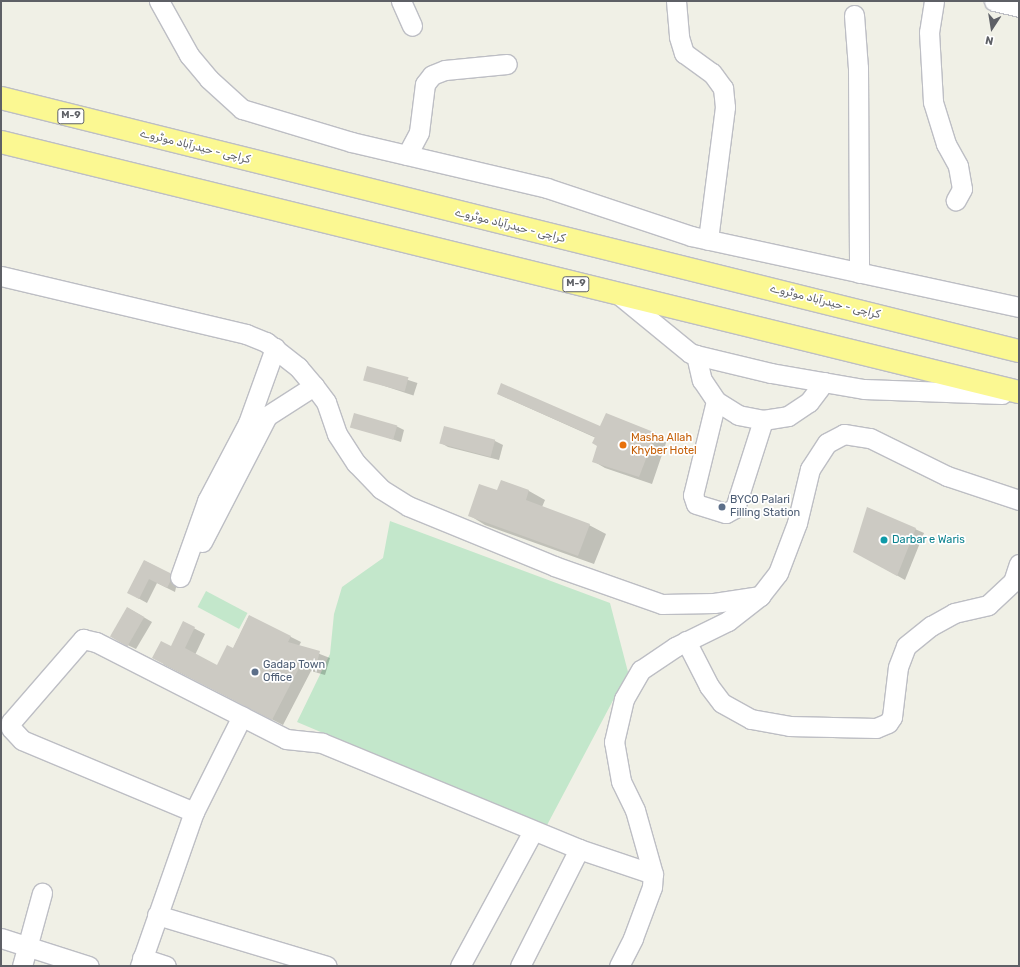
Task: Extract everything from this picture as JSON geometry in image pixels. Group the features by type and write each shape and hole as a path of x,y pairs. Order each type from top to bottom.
{"highway":[{"name":"کراچی - حیدرآباد موٹروے","path":"1,98 1019,351"},
{"name":"M-9","path":"1,142 1019,393"}],"street":[{"path":"159,1 189,54 209,79 242,109 351,142 547,188 708,240 1019,307"},
{"path":"402,1 412,26"},
{"path":"676,1 679,38 684,53 712,73 723,88 725,101 708,240"},
{"path":"934,1 929,32 933,102 946,144 958,166 962,189 956,200"},
{"path":"994,1 1019,7"},
{"path":"854,15 858,68 859,273"},
{"path":"407,155 419,132 425,84 432,75 445,70 507,64"},
{"path":"1,276 246,334 275,348 298,367 326,402 337,434 356,463 381,489 408,506 554,566 662,604 714,603 760,596"},
{"path":"618,294 690,354 771,373 864,389 1019,393"},
{"path":"275,348 248,423 200,500 180,577 208,533 267,416 314,386"},
{"path":"696,355 702,380 716,401 738,415 763,420 788,416 809,402 824,382"},
{"path":"716,401 693,495 696,504 726,513 735,508 763,420"},
{"path":"619,966 633,938 652,887 653,874 635,810 621,781 614,742 624,700 640,670 686,641 728,621 760,596 778,573 797,523 810,469 827,443 844,434 870,438 947,476 1019,500"},
{"path":"686,641 709,686 722,702 751,719 789,726 876,728 888,723 892,717 898,667 906,646 931,626 954,613 988,605 1013,582 1019,564"},
{"path":"194,812 22,740 11,728 11,722 83,639 96,642 286,739 322,743 579,849 653,874"},
{"path":"166,966 141,962 194,812 242,716"},
{"path":"460,966 533,830"},
{"path":"520,966 579,849"},
{"path":"22,966 42,893"},
{"path":"157,915 327,966"},
{"path":"1,938 89,966"}],"green space":[{"path":"390,521 610,603 628,672 546,827 297,722 330,654 334,614 342,587 383,558"},
{"path":"206,591 247,613 239,629 198,607"}],"building":[{"path":"367,366 409,377 405,392 363,380"},
{"name":"Masha Allah Khyber Hotel","path":"501,383 600,426 606,413 656,433 639,477 592,462 597,446 592,443 595,437 497,394"},
{"path":"354,413 397,425 393,440 350,427"},
{"path":"444,426 495,440 491,457 439,443"},
{"path":"501,480 529,490 526,500 590,524 578,556 468,516 479,484 497,490"},
{"name":"Darbar e Waris","path":"867,507 916,528 897,576 853,552"},
{"path":"144,560 170,573 170,582 167,588 149,579 139,599 127,593"},
{"path":"127,607 144,617 127,646 110,636"},
{"path":"249,615 291,636 288,642 320,651 315,670 300,666 272,720 152,658 161,641 171,646 183,621 195,627 185,648 217,665 227,645 233,648"}],"place":[{"name":"Masha Allah Khyber Hotel","path":"623,445"},
{"name":"BYCO Palari Filling Station","path":"722,507"},
{"name":"Darbar e Waris","path":"884,540"},
{"name":"Gadap Town Office","path":"255,672"}]}
